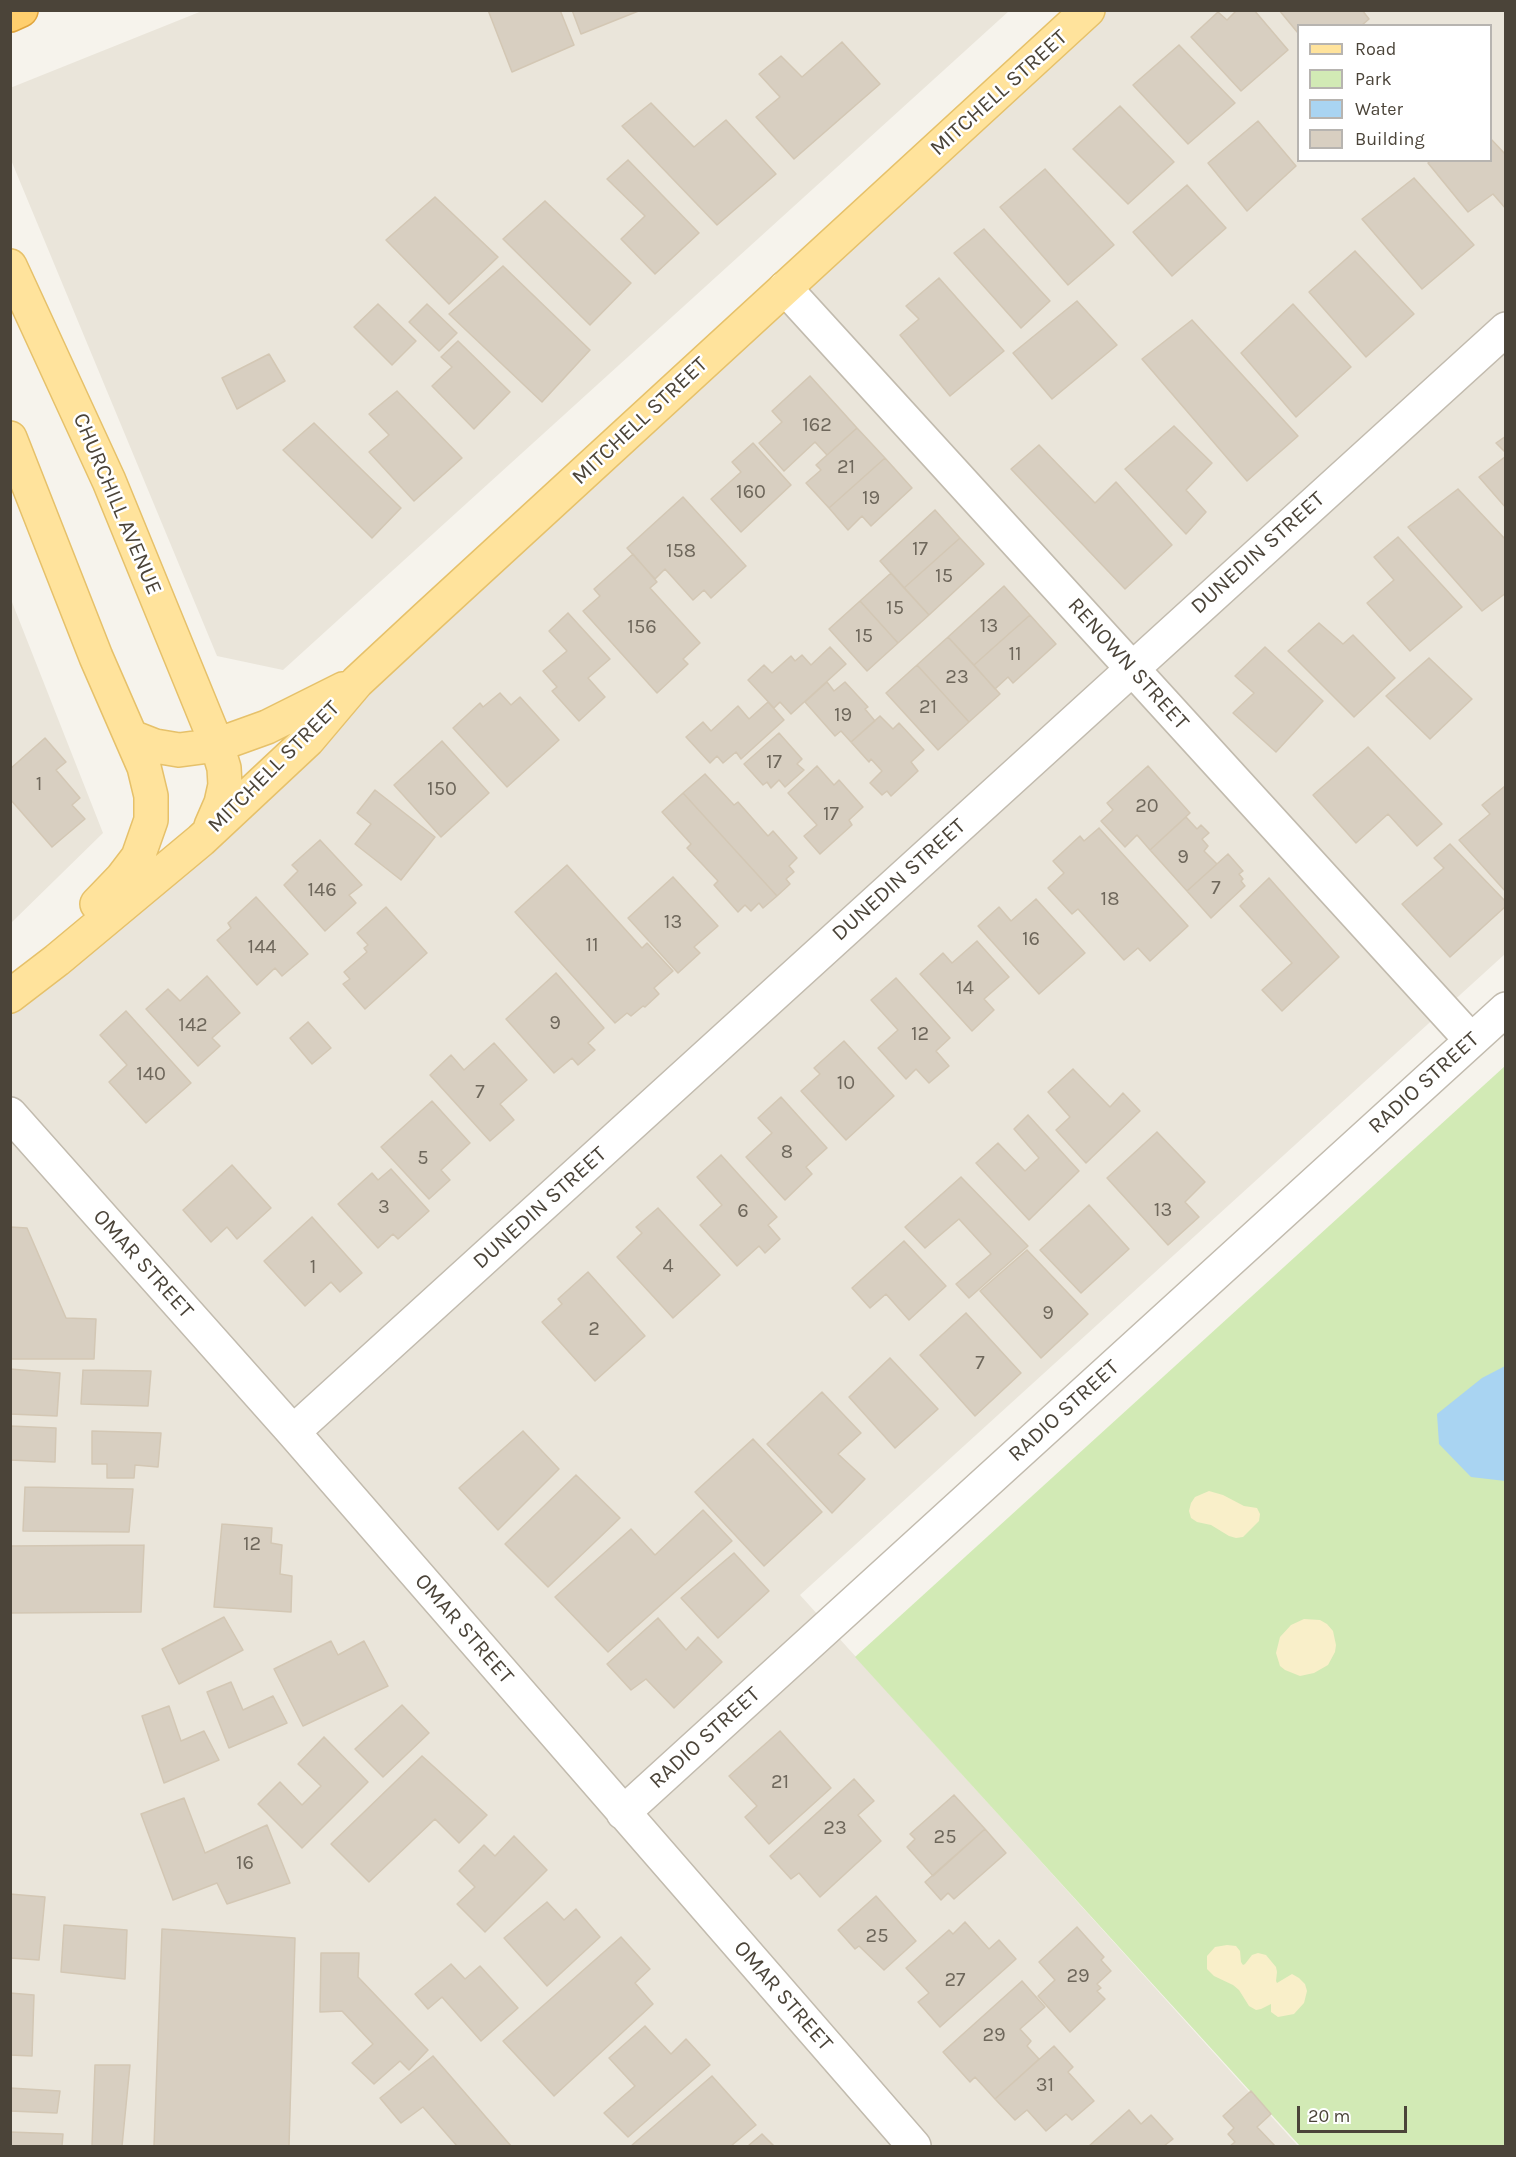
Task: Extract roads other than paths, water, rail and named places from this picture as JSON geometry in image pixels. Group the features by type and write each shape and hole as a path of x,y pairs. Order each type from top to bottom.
{"highway":[{"path":"10,15 21,10"}],"main road":[{"name":"MITCHELL STREET","path":"10,995 57,960 201,840 308,740 357,682 1088,10"},
{"name":"CHURCHILL AVENUE","path":"10,266 109,481 218,745"},
{"path":"10,438 96,657 132,737 155,746 179,750 218,745 267,728 357,682"},
{"name":"MITCHELL STREET","path":"10,995 122,878 138,857 151,820 151,796 147,777 132,737"},
{"name":"MITCHELL STREET","path":"201,840 213,821 224,794 225,777 218,745"}],"street":[{"name":"RENOWN STREET","path":"785,288 1471,1041"},
{"name":"DUNEDIN STREET","path":"293,1432 1506,329"},
{"name":"RADIO STREET","path":"623,1813 1506,1009"},
{"name":"OMAR STREET","path":"10,1114 293,1432 914,2146"}],"water":[{"path":"1505,1366 1505,1481 1471,1477 1439,1444 1437,1414 1482,1378"}]}
